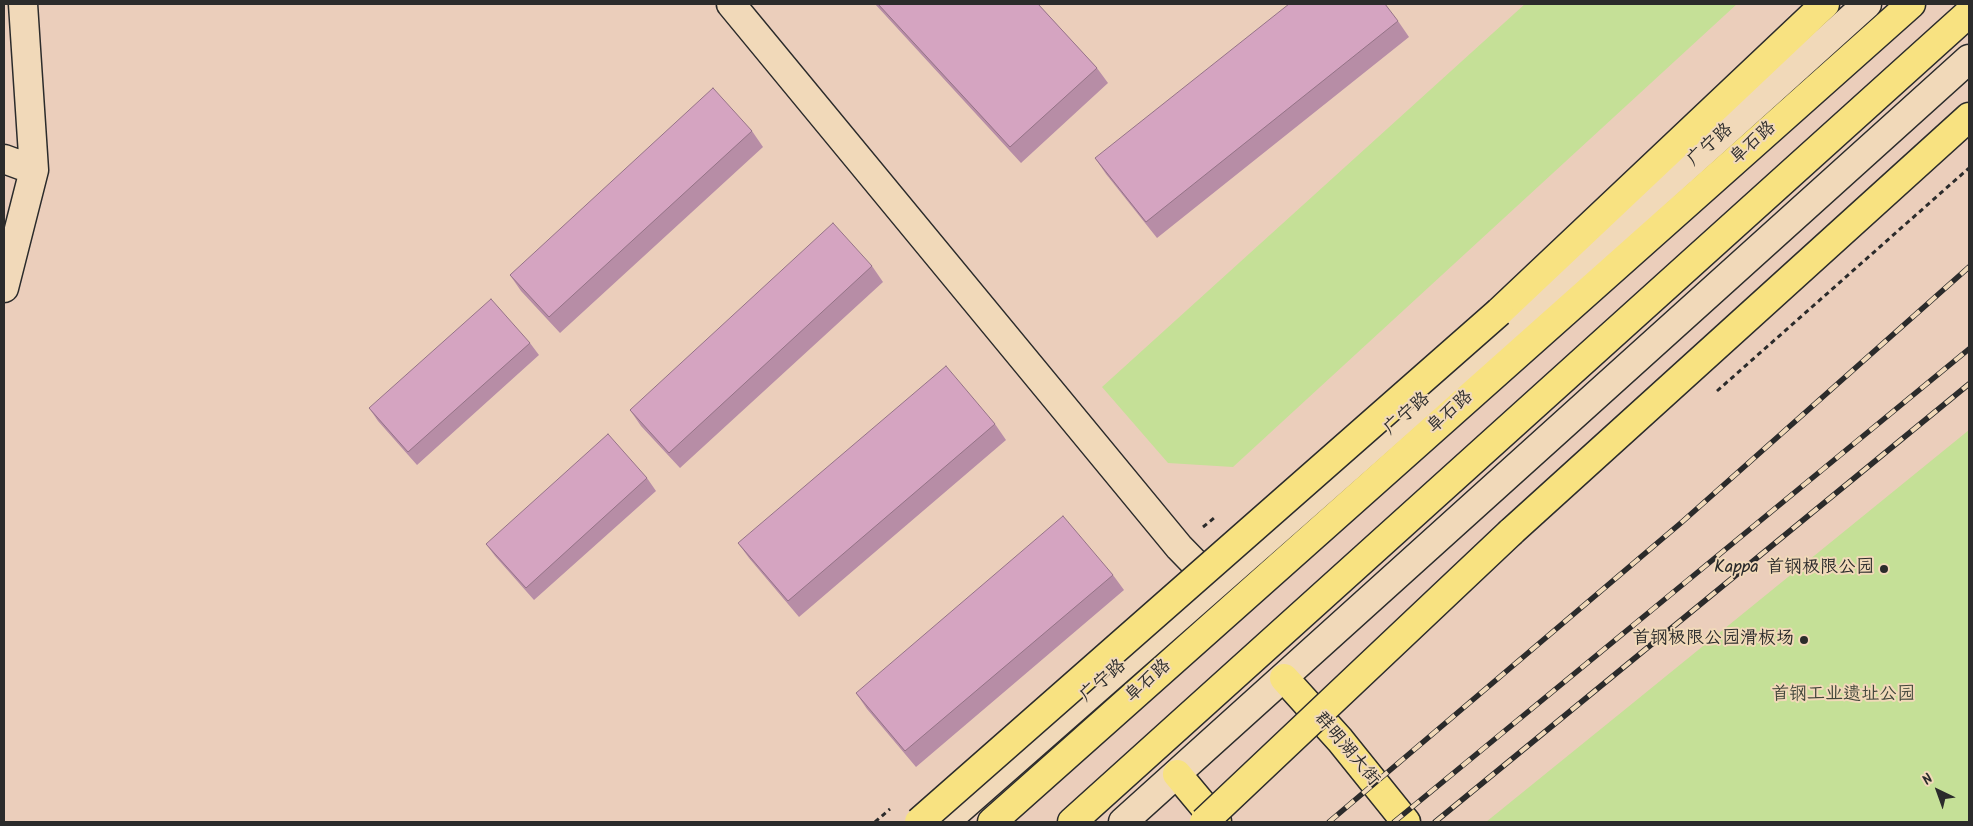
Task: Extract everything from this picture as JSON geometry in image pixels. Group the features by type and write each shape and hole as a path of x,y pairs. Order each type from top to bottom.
{"main road":[{"path":"918,822 1499,312 1825,4"},
{"name":"阜石路","path":"992,822 1911,4"},
{"path":"1072,822 1969,13"},
{"path":"1204,822 1511,532 1969,118"},
{"name":"群明湖大街","path":"1284,678 1340,740 1406,822"},
{"path":"1177,774 1217,822"}],"street":[{"path":"4,288 34,170 23,4"},
{"path":"732,4 1179,547 1216,584"},
{"name":"广宁路","path":"945,822 1552,289 1867,4"},
{"path":"1123,822 1969,60"},
{"path":"4,159 34,170"}],"green space":[{"path":"1525,4 1737,4 1233,467 1168,463 1102,387"},
{"name":"首钢工业遗址公园","path":"1969,430 1969,822 1486,822 1628,707"}],"building":[{"path":"878,4 1038,4 1097,68 1010,147"},
{"path":"1289,4 1385,4 1398,21 1146,222 1095,158"},
{"path":"713,88 752,131 549,317 510,275"},
{"path":"833,223 872,266 669,453 630,410"},
{"path":"491,299 530,343 408,452 369,408"},
{"path":"946,366 995,424 788,601 738,543"},
{"path":"608,434 647,478 526,588 486,544"},
{"path":"1063,516 1113,575 905,751 856,693"}],"railway":[{"path":"1329,822 1682,522 1969,267"},
{"path":"1394,822 1969,349"},
{"path":"1435,822 1969,384"}],"place":[{"name":"Kappa 首钢极限公园","path":"1884,569"},
{"name":"首钢极限公园滑板场","path":"1804,640"}]}
